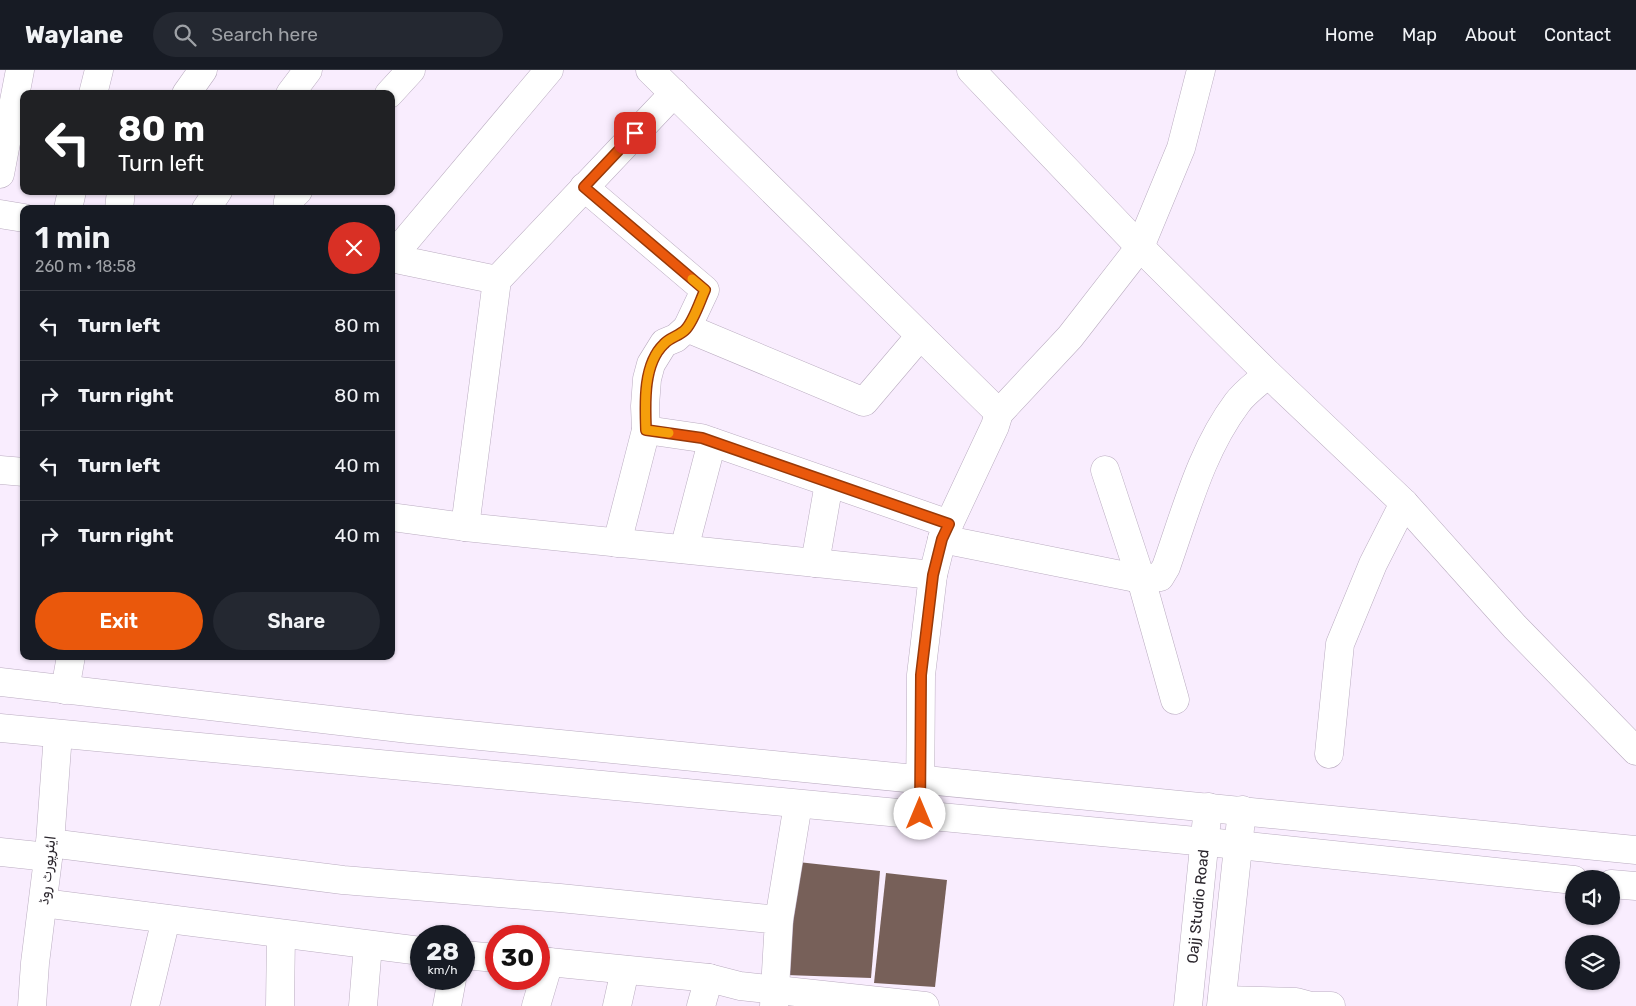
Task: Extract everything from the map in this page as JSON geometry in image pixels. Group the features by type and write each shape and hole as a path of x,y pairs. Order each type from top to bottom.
{"street":[{"path":"0,174 20,70"},
{"path":"94,90 99,70"},
{"path":"189,90 203,70"},
{"path":"293,90 308,70"},
{"path":"393,90 411,70"},
{"path":"395,253 548,70"},
{"path":"650,70 999,413"},
{"path":"971,70 1140,247 1268,374 1404,504 1515,627 1636,752"},
{"path":"920,814 921,675 933,575 945,531 995,426 999,413 1070,337 1140,247 1181,148 1201,70"},
{"path":"465,527 497,280 674,93"},
{"path":"584,187 705,290 687,328 676,338 664,343 651,364 645,406 646,430 617,543"},
{"path":"288,205 288,201 294,195"},
{"path":"0,214 20,217"},
{"path":"395,259 497,280"},
{"path":"687,328 864,402 920,336"},
{"path":"646,430 702,438 829,483 945,531 1141,579 1160,577 1166,567 1214,437 1238,401 1268,374"},
{"path":"684,550 712,442"},
{"path":"0,470 20,472"},
{"path":"1105,470 1141,579 1175,700"},
{"path":"815,563 829,483"},
{"path":"1329,754 1340,644 1373,564 1404,504"},
{"path":"395,518 465,527 933,575"},
{"name":"ایئرپورٹ روڈ","path":"32,1006 35,963 49,850 58,734 70,660"},
{"path":"0,682 409,728 1636,850"},
{"path":"0,728 920,814 1565,879"},
{"path":"774,998 779,920 798,804"},
{"name":"Oajj Studio Road","path":"1188,1006 1208,807"},
{"path":"1242,810 1222,1003 1296,1002 1311,1006 1331,1006"},
{"path":"0,852 49,850 342,880 569,899 779,920"},
{"path":"1620,885 1636,886"},
{"path":"43,903 410,950"},
{"path":"145,1006 166,919"},
{"path":"280,1006 281,934"},
{"path":"363,1006 368,945"},
{"path":"550,963 709,978 774,998 925,1006"},
{"path":"618,1006 625,970"},
{"path":"701,1006 709,978"},
{"path":"447,1006 450,990"},
{"path":"536,1006 539,990"}],"building":[{"path":"798,862 880,871 871,978 786,975"},
{"path":"886,873 947,880 935,987 874,983"}],"slow traffic":[{"path":"669,433 646,430 647,380 651,364 664,343 676,338 687,328 705,290 692,279"}],"route":[{"path":"635,133 584,187 705,290 687,328 676,338 664,343 651,364 647,380 645,406 646,430 702,438 949,524 942,539 933,575 921,675 920,814"}]}
